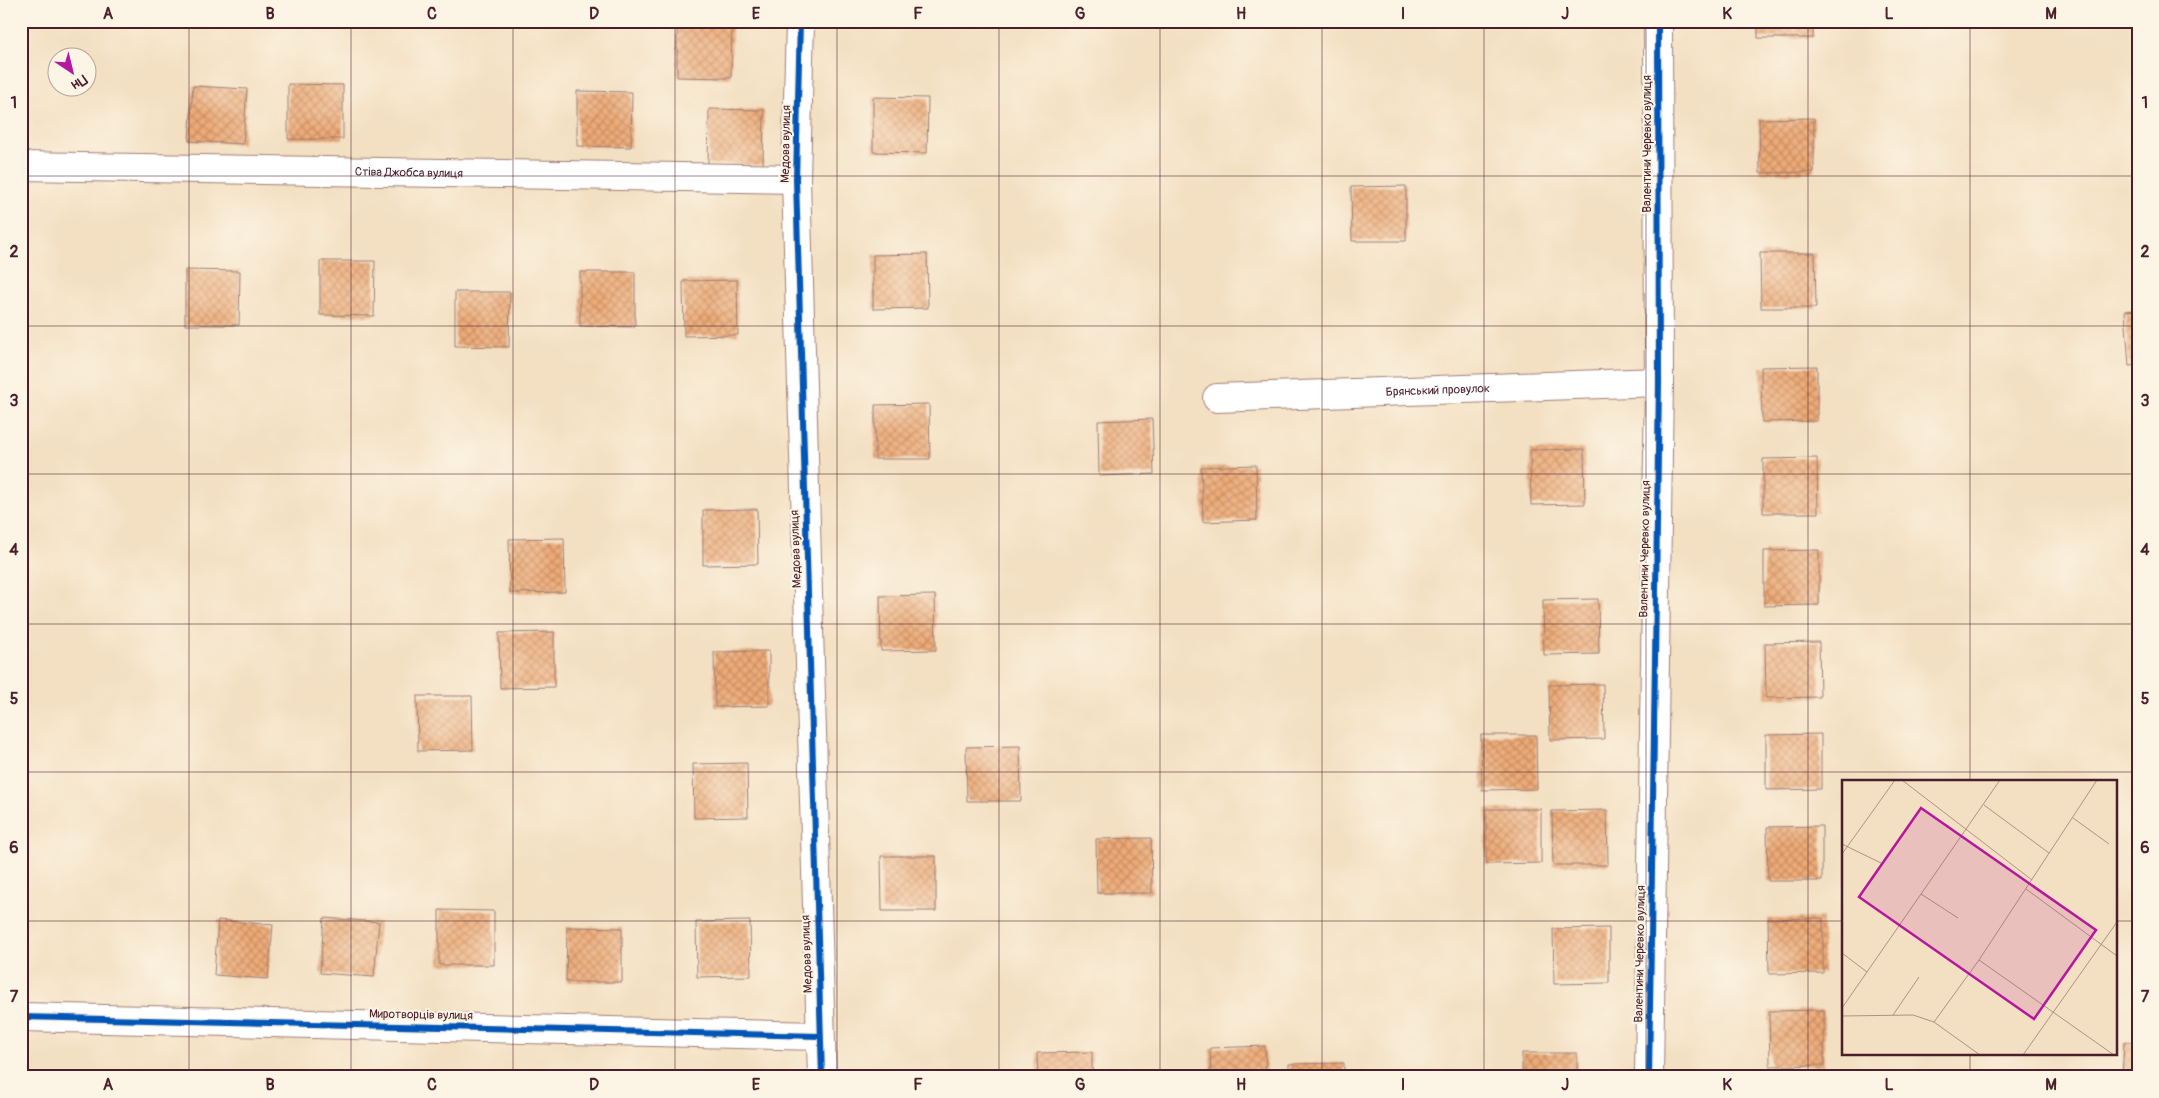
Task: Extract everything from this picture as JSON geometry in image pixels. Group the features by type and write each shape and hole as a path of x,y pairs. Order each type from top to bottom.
{"street":[{"name":"Медова вулиця","path":"800,21 796,179 822,1077"},
{"name":"Валентини Черевко вулиця","path":"1649,1077 1659,382 1658,21"},
{"name":"Стіва Джобса вулиця","path":"21,166 796,179"},
{"name":"Брянський провулок","path":"1217,398 1659,382"},
{"name":"Миротворців вулиця","path":"21,1018 820,1036"}],"building":[{"path":"1758,21 1813,21 1813,38 1758,38"},
{"path":"677,23 732,23 731,78 677,77"},
{"path":"288,84 343,85 343,139 288,139"},
{"path":"193,86 247,89 243,144 189,141"},
{"path":"577,91 632,92 631,147 577,146"},
{"path":"873,97 928,98 927,153 873,152"},
{"path":"709,109 764,110 763,165 708,164"},
{"path":"1814,118 1814,172 1760,173 1759,119"},
{"path":"1406,186 1406,241 1352,241 1351,187"},
{"path":"1760,253 1815,253 1816,308 1761,308"},
{"path":"927,254 928,308 873,309 873,255"},
{"path":"320,261 375,261 374,316 320,315"},
{"path":"185,270 240,271 239,325 185,325"},
{"path":"580,272 635,272 635,327 580,326"},
{"path":"737,280 738,335 684,336 683,281"},
{"path":"455,292 510,292 509,347 455,346"},
{"path":"2138,310 2138,365 2129,366 2125,311"},
{"path":"1817,366 1817,421 1762,422 1761,367"},
{"path":"929,404 930,459 875,459 875,405"},
{"path":"1152,419 1154,474 1099,476 1098,421"},
{"path":"1584,449 1585,504 1531,505 1530,450"},
{"path":"1817,458 1818,513 1763,513 1763,459"},
{"path":"1256,465 1257,520 1203,522 1201,467"},
{"path":"757,509 758,564 703,565 703,510"},
{"path":"564,538 565,592 510,593 509,539"},
{"path":"1819,550 1819,605 1764,606 1764,551"},
{"path":"935,595 936,650 881,651 880,596"},
{"path":"1598,599 1599,654 1544,655 1543,600"},
{"path":"554,632 554,687 500,688 499,633"},
{"path":"1819,642 1820,697 1766,698 1765,643"},
{"path":"769,651 769,706 715,707 714,652"},
{"path":"1603,684 1604,739 1550,740 1549,685"},
{"path":"417,696 472,696 473,750 418,751"},
{"path":"1821,734 1821,789 1766,790 1766,735"},
{"path":"1481,735 1536,735 1537,789 1482,790"},
{"path":"1020,746 1021,801 967,801 966,747"},
{"path":"747,763 748,817 694,818 693,764"},
{"path":"1486,809 1541,809 1541,863 1486,864"},
{"path":"1607,810 1608,865 1553,865 1552,811"},
{"path":"1822,826 1822,881 1768,881 1767,827"},
{"path":"1151,838 1152,893 1097,893 1096,839"},
{"path":"881,856 936,856 936,911 882,911"},
{"path":"439,910 494,911 494,965 439,965"},
{"path":"324,918 379,922 374,977 320,973"},
{"path":"1823,918 1823,973 1769,974 1768,919"},
{"path":"218,920 273,925 268,979 214,975"},
{"path":"750,921 751,976 697,977 696,922"},
{"path":"567,927 622,928 622,982 566,982"},
{"path":"1609,928 1609,983 1554,984 1553,929"},
{"path":"1824,1010 1824,1065 1770,1066 1769,1011"},
{"path":"2124,1042 2138,1042 2138,1077 2122,1077"},
{"path":"1265,1046 1266,1077 1211,1077 1210,1048"},
{"path":"1092,1052 1092,1077 1038,1077 1037,1053"},
{"path":"1522,1053 1577,1053 1577,1077 1522,1077"},
{"path":"1344,1063 1344,1077 1289,1077 1289,1064"},
{"path":"989,1074 989,1077 951,1077 951,1075"}],"cycle path":[{"path":"800,21 796,179 822,1077"},
{"path":"1649,1077 1659,382 1658,21"},
{"path":"21,1017 820,1036"}]}
